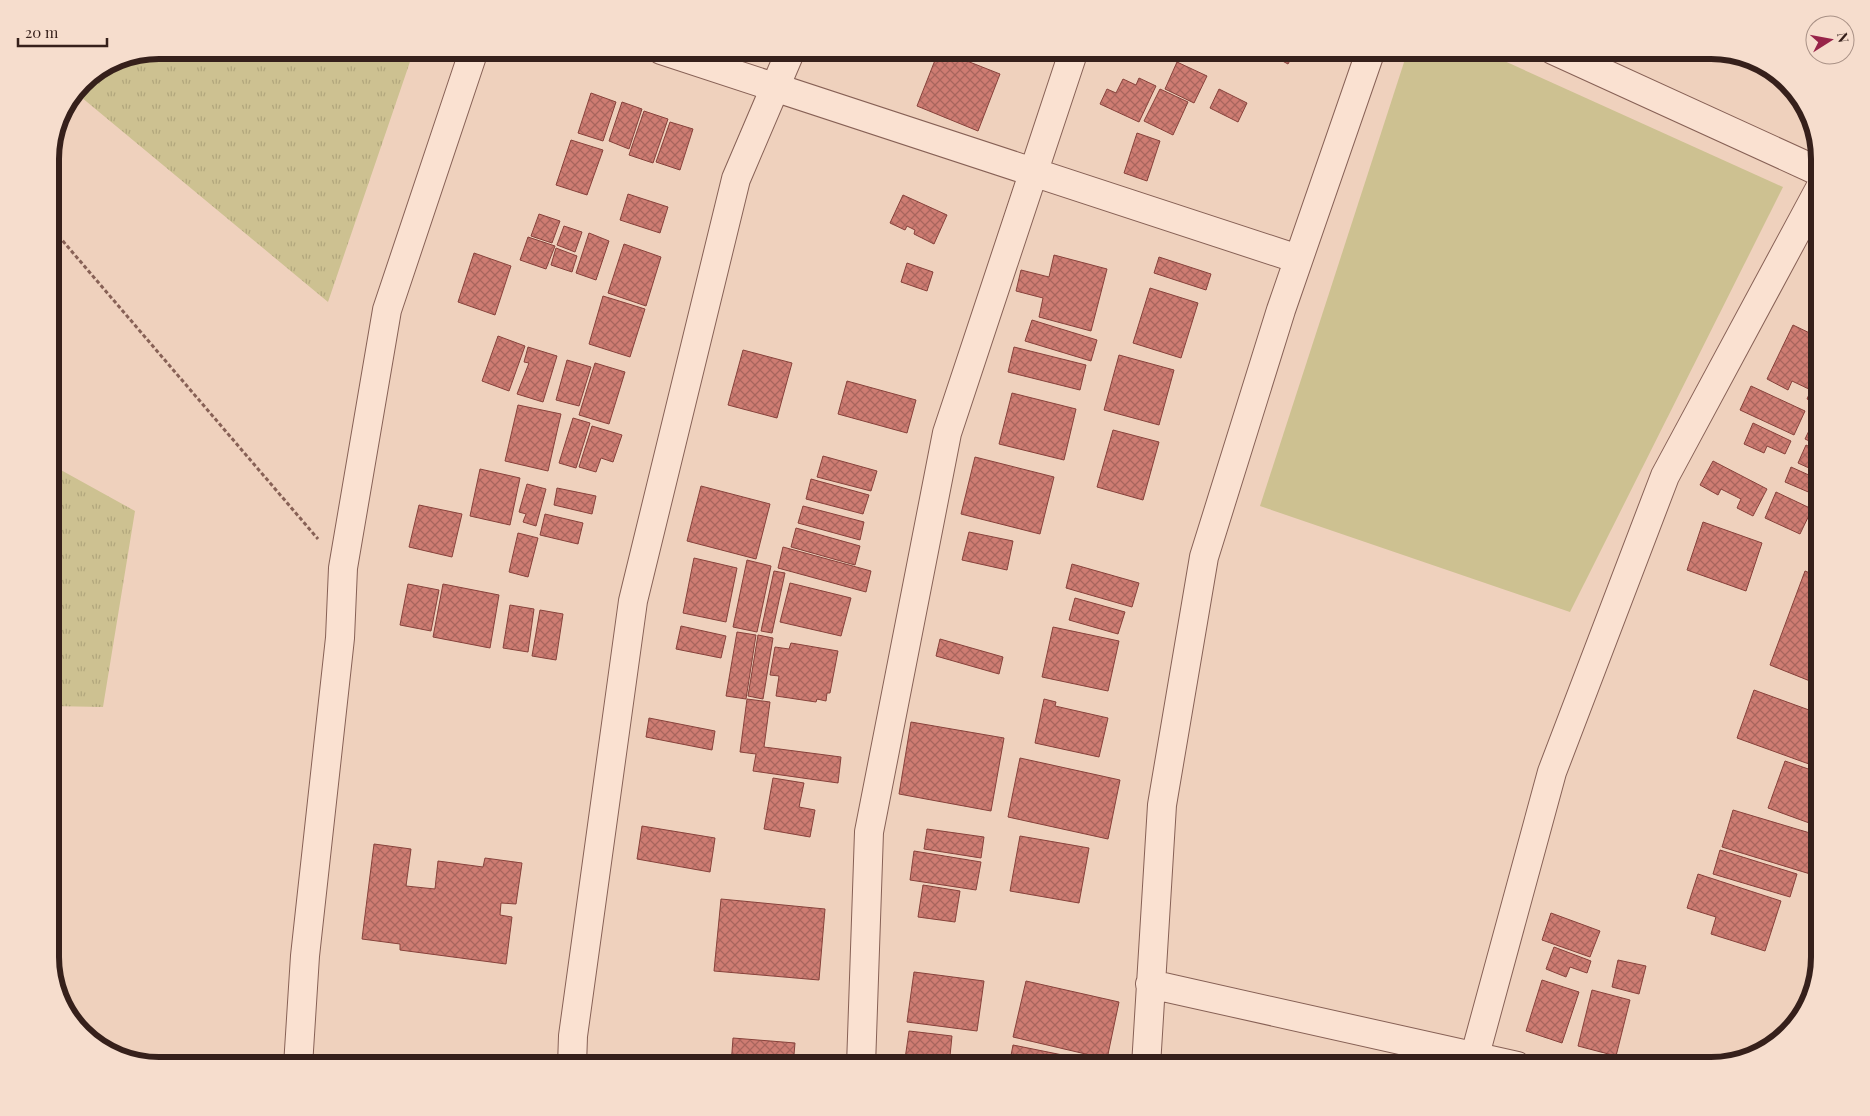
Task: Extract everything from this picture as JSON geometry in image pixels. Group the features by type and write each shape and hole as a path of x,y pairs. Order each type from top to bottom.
{"street":[{"path":"299,1057 305,956 340,638 343,568 387,310 471,59"},
{"path":"689,59 1298,260"},
{"path":"572,1057 573,1036 633,601 736,180 787,59"},
{"path":"861,1057 869,832 947,433 1071,59"},
{"path":"1146,1057 1162,805 1204,556 1298,260 1368,59"},
{"path":"1573,59 1811,168"},
{"path":"1474,1057 1552,772 1665,476 1811,205"},
{"path":"1150,984 1456,1057"}],"path":[{"path":"59,237 343,568"}],"green space":[{"path":"411,59 328,302 80,96 98,79 114,69 133,62 146,60"},
{"path":"1405,59 1500,59 1783,187 1570,612 1260,506"},
{"path":"59,469 135,511 103,707 59,706"}],"building":[{"path":"935,59 962,59 1000,74 978,131 917,106"},
{"path":"1279,59 1291,59 1288,64"},
{"path":"1177,62 1207,76 1194,103 1165,89"},
{"path":"1139,78 1156,86 1139,122 1100,104 1107,89 1116,93 1123,79 1136,85"},
{"path":"1160,89 1188,102 1173,135 1144,121"},
{"path":"1219,89 1247,103 1238,122 1210,108"},
{"path":"591,93 616,102 603,141 578,133"},
{"path":"622,102 642,109 629,149 609,141"},
{"path":"644,111 668,119 653,163 629,155"},
{"path":"670,122 693,129 680,170 656,162"},
{"path":"1137,133 1160,141 1147,181 1124,173"},
{"path":"571,140 603,150 587,195 556,185"},
{"path":"628,194 668,207 660,233 620,220"},
{"path":"903,195 947,215 934,244 914,234 915,230 907,226 905,230 890,223"},
{"path":"539,214 560,221 552,243 531,236"},
{"path":"564,226 582,232 575,252 557,245"},
{"path":"589,233 609,241 596,280 576,273"},
{"path":"528,237 555,246 546,269 520,260"},
{"path":"624,244 661,257 646,306 608,293"},
{"path":"556,248 577,256 572,272 551,265"},
{"path":"474,253 511,266 495,315 458,302"},
{"path":"1054,255 1107,269 1091,331 1039,317 1043,298 1016,291 1021,270 1049,277"},
{"path":"1159,257 1211,274 1206,290 1154,273"},
{"path":"907,263 933,272 927,291 901,282"},
{"path":"1150,288 1198,303 1181,358 1133,343"},
{"path":"603,296 645,309 630,357 589,344"},
{"path":"1032,320 1097,340 1091,361 1025,341"},
{"path":"1793,325 1811,334 1811,390 1792,381 1788,390 1767,379"},
{"path":"498,336 525,346 509,391 482,381"},
{"path":"528,347 557,356 543,402 517,394 529,363 524,362"},
{"path":"1014,347 1086,365 1080,390 1008,372"},
{"path":"743,350 792,363 777,418 728,405"},
{"path":"1119,355 1174,370 1159,425 1104,410"},
{"path":"567,360 591,367 579,406 556,400"},
{"path":"595,363 625,372 609,424 579,415"},
{"path":"847,381 916,400 907,433 838,414"},
{"path":"1751,386 1805,411 1794,435 1740,410"},
{"path":"1811,390 1811,401 1807,399"},
{"path":"1012,393 1076,409 1064,460 999,444"},
{"path":"518,405 561,414 548,471 505,461"},
{"path":"573,418 590,423 576,468 559,463"},
{"path":"1753,423 1791,441 1785,454 1767,446 1764,453 1744,444"},
{"path":"592,426 622,435 613,462 601,458 596,472 579,467"},
{"path":"1811,427 1811,442 1805,439"},
{"path":"1113,430 1159,442 1143,500 1097,487"},
{"path":"1806,445 1811,448 1811,469 1798,463"},
{"path":"823,456 877,471 871,491 817,477"},
{"path":"975,457 1054,477 1040,534 961,514"},
{"path":"1713,461 1767,489 1753,516 1737,508 1741,499 1721,489 1718,495 1700,485"},
{"path":"1791,467 1811,476 1811,493 1785,482"},
{"path":"480,469 520,478 510,525 470,516"},
{"path":"811,479 869,495 863,514 806,499"},
{"path":"527,484 546,489 536,526 523,522 526,514 519,512"},
{"path":"701,486 770,504 756,559 687,541"},
{"path":"557,488 596,496 592,514 554,505"},
{"path":"1776,492 1811,509 1800,534 1765,518"},
{"path":"419,505 462,514 452,557 409,547"},
{"path":"803,506 864,522 860,540 798,523"},
{"path":"545,514 583,523 578,544 540,535"},
{"path":"1703,522 1762,543 1746,591 1687,570"},
{"path":"796,528 860,546 855,565 791,547"},
{"path":"969,532 1013,541 1007,570 962,560"},
{"path":"518,533 538,538 528,577 509,572"},
{"path":"783,547 871,571 866,592 778,568"},
{"path":"694,558 737,568 726,622 683,613"},
{"path":"747,560 771,566 757,632 733,627"},
{"path":"1072,564 1139,583 1132,607 1066,588"},
{"path":"774,571 785,573 772,633 761,631"},
{"path":"1805,571 1811,573 1811,654 1809,660 1811,661 1811,681 1770,665"},
{"path":"790,583 851,598 841,636 780,622"},
{"path":"408,584 439,590 431,631 400,625"},
{"path":"443,584 499,595 490,648 433,637"},
{"path":"1075,598 1125,612 1118,634 1069,620"},
{"path":"510,605 534,609 528,652 503,648"},
{"path":"540,610 563,614 556,660 532,656"},
{"path":"681,626 726,636 721,658 676,649"},
{"path":"1053,627 1119,641 1108,691 1042,677"},
{"path":"737,632 756,635 746,699 726,696"},
{"path":"758,635 773,638 763,699 748,696"},
{"path":"940,639 1003,657 999,674 936,656"},
{"path":"791,643 838,651 830,693 827,693 826,701 817,699 816,702 776,696 779,676 770,675 775,647 789,649"},
{"path":"1754,690 1811,711 1811,765 1737,738"},
{"path":"747,699 770,702 764,747 841,757 838,783 753,771 756,754 740,752"},
{"path":"1044,699 1056,702 1055,706 1108,718 1099,757 1035,743"},
{"path":"649,718 715,731 712,750 646,737"},
{"path":"911,722 1004,738 991,811 899,794"},
{"path":"1020,758 1120,780 1108,839 1008,817"},
{"path":"1785,761 1811,770 1811,824 1768,808"},
{"path":"773,778 804,783 799,807 815,810 810,837 764,829"},
{"path":"1733,810 1811,833 1811,874 1722,847"},
{"path":"642,826 715,838 710,872 637,859"},
{"path":"927,829 984,837 981,858 924,849"},
{"path":"1020,836 1089,848 1079,903 1010,891"},
{"path":"374,844 411,849 406,886 435,889 438,861 483,867 485,858 522,863 516,904 501,903 500,915 512,917 506,964 400,950 400,944 362,939"},
{"path":"1720,850 1797,874 1790,897 1713,874"},
{"path":"914,851 981,862 976,890 910,880"},
{"path":"1698,874 1781,901 1765,951 1711,934 1716,917 1687,908"},
{"path":"923,885 960,891 955,922 918,917"},
{"path":"721,899 825,909 819,980 714,971"},
{"path":"1551,913 1600,931 1590,957 1542,940"},
{"path":"1554,947 1591,961 1587,973 1570,967 1566,977 1546,969"},
{"path":"1618,960 1646,966 1639,994 1612,987"},
{"path":"914,972 984,981 977,1031 907,1022"},
{"path":"1542,980 1579,992 1562,1043 1526,1031"},
{"path":"1026,981 1119,1002 1107,1057 1098,1057 1013,1037"},
{"path":"1592,990 1630,1000 1616,1056 1578,1046"},
{"path":"909,1031 952,1036 950,1057 905,1057"},
{"path":"733,1038 795,1043 794,1057 732,1057"},
{"path":"1013,1045 1072,1057 1011,1057"}]}
